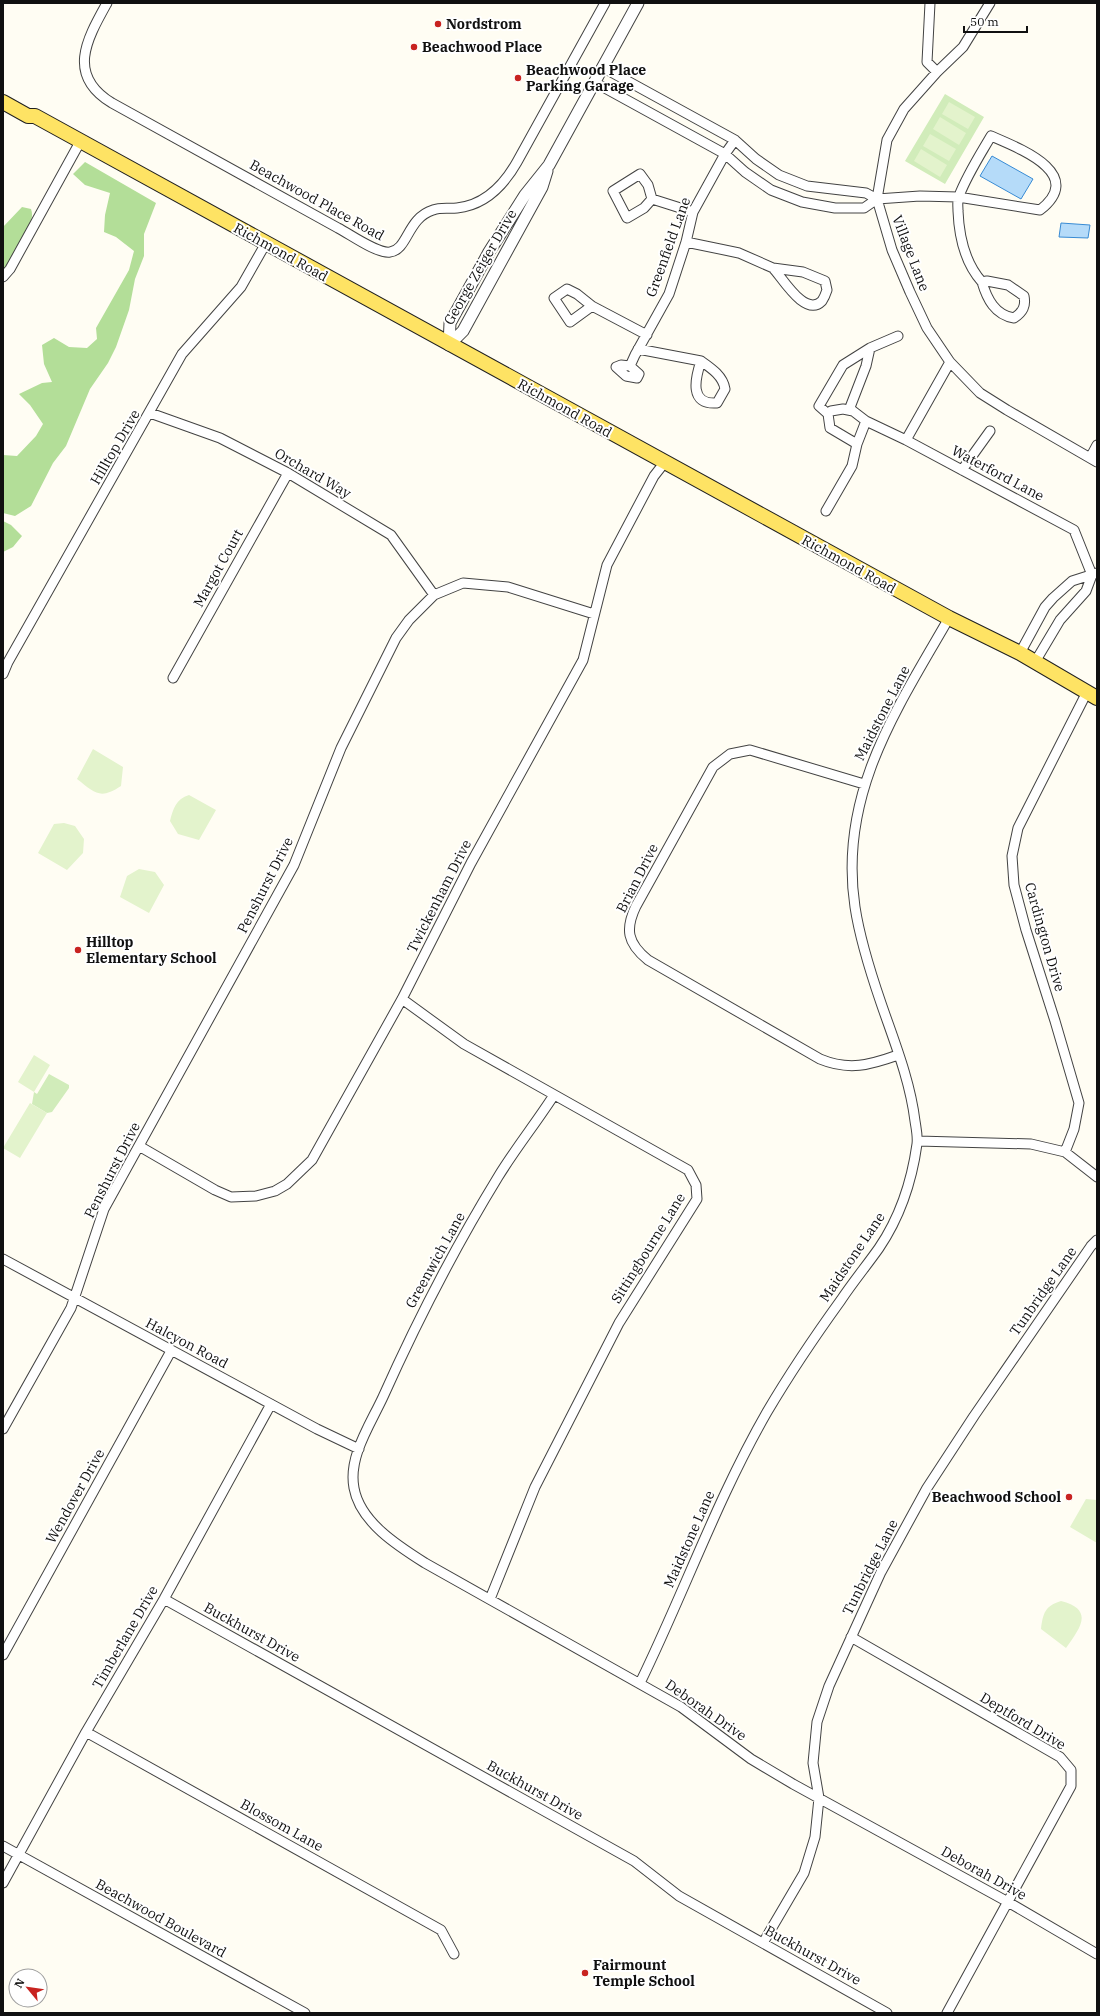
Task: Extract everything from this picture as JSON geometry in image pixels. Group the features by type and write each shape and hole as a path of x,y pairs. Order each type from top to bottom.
{"main road":[{"name":"Richmond Road","path":"3,94 32,110 35,116"},
{"name":"Richmond Road","path":"3,102 28,116 35,116 949,618 1020,653 1092,695"}],"street":[{"name":"Beachwood Place Road","path":"107,3 89,36 85,48 87,73 94,87 100,94 112,103 335,226 379,250 387,252 399,248 417,218 436,209 470,205 490,195 501,185 514,166 605,3"},
{"name":"George Zeiger Drive","path":"449,344 450,323 489,252 513,213 549,165 638,3"},
{"path":"930,3 927,62 937,72"},
{"name":"Village Lane","path":"990,3 963,47 937,72 904,109 887,140 877,199 892,250 910,292 930,332 950,362 980,393 1093,460"},
{"path":"602,67 735,140 756,159 779,175 806,186 866,193 877,199"},
{"path":"594,82 725,154 745,172 771,190 802,202 835,208 864,208 877,199 920,196 958,197 1040,210 1052,197 1056,188 1056,179 1045,165 991,136 958,197 959,229 967,258 974,274 982,282 992,306 1005,317 1014,318 1020,314 1025,304 1024,296 1018,290 1008,285 992,281 982,282"},
{"name":"Greenfield Lane","path":"630,366 669,294 686,242 693,212 725,154 735,140"},
{"path":"3,277 10,269 80,142"},
{"name":"George Zeiger Drive","path":"449,344 463,331 542,187 549,165"},
{"path":"640,174 648,185 652,199 644,208 627,218 613,191 640,174"},
{"path":"652,199 693,212"},
{"path":"686,242 739,253 773,268 803,272 825,281 827,290 822,301 815,305 805,304 790,291 782,276 773,268"},
{"name":"Hilltop Drive","path":"3,674 8,662 182,354 241,287 266,243"},
{"path":"592,306 647,335"},
{"path":"857,444 830,428 828,414 819,406 843,365 870,348 898,336"},
{"path":"828,414 832,411 849,410 866,366 870,348"},
{"path":"638,349 701,361 711,368 724,381 726,389 717,403 706,402 698,397 696,389 701,361"},
{"path":"906,440 950,362"},
{"name":"Waterford Lane","path":"849,410 866,421 906,440 1074,530 1094,574"},
{"name":"Orchard Way","path":"150,413 220,438 288,473 391,535 434,595"},
{"path":"826,511 852,466 857,444 866,421"},
{"path":"962,470 990,431"},
{"path":"1093,460 1097,445"},
{"name":"Twickenham Drive","path":"139,1146 215,1190 231,1197 256,1196 275,1191 287,1184 312,1160 402,999 471,863 583,660 607,565 654,476 665,462"},
{"name":"Margot Court","path":"173,678 288,473"},
{"path":"1020,653 1045,607 1053,598 1072,580 1094,574"},
{"path":"1035,662 1060,620 1086,591 1094,574"},
{"name":"Penshurst Drive","path":"3,1429 71,1308 104,1209 294,865 341,748 396,638 409,620 434,595 463,583 508,587 594,614"},
{"name":"Maidstone Lane","path":"640,1683 664,1634 714,1516 767,1412 808,1348 880,1246 898,1214 906,1194 918,1141 913,1100 866,959 855,907 852,858 854,830 864,784 875,754 949,618"},
{"name":"Cardington Drive","path":"1065,1152 1074,1129 1079,1103 1024,923 1014,885 1012,856 1018,828 1092,695"},
{"name":"Brian Drive","path":"864,784 750,750 740,751 725,757 713,768 636,906 629,925 629,935 632,945 648,960 820,1058 845,1066 856,1066 870,1064 898,1055"},
{"name":"Sittingbourne Lane","path":"402,999 464,1044 688,1170 696,1185 697,1199 619,1323 535,1487 490,1599"},
{"name":"Greenwich Lane","path":"359,1449 406,1346 441,1275 499,1176 554,1095"},
{"path":"918,1141 1031,1144 1065,1152 1097,1177"},
{"name":"Tunbridge Lane","path":"763,1943 804,1873 815,1836 819,1798 813,1763 817,1722 829,1686 881,1572 927,1488 974,1416 1091,1246 1097,1240"},
{"name":"Halcyon Road","path":"3,1259 317,1429 359,1449"},
{"name":"Wendover Drive","path":"3,1654 171,1351"},
{"name":"Timberlane Drive","path":"3,1883 86,1732 164,1599 271,1404"},
{"name":"Deborah Drive","path":"359,1449 354,1463 354,1489 363,1511 371,1521 409,1553 682,1707 751,1759 1008,1902 1097,1954"},
{"name":"Buckhurst Drive","path":"164,1599 634,1861 679,1896 887,2013"},
{"name":"Deptford Drive","path":"851,1637 1060,1757 1071,1770 1071,1786 1008,1902"},
{"name":"Blossom Lane","path":"86,1732 441,1930 454,1954"},
{"name":"Beachwood Boulevard","path":"3,1846 305,2013"},
{"path":"947,2013 1008,1902"}],"green space":[{"path":"945,94 984,117 945,184 905,161"},
{"path":"949,102 975,117 968,129 942,114"},
{"path":"940,117 966,133 959,145 933,129"},
{"path":"930,134 956,149 949,161 923,146"},
{"path":"921,149 947,165 940,177 914,161"},
{"path":"85,162 156,203 144,234 144,256 135,279 129,310 116,347 108,363 90,389 66,446 53,463 31,506 15,516 3,513 3,455 17,456 36,436 43,424 30,405 19,394 42,383 52,382 44,364 42,345 54,338 69,347 87,348 97,339 96,328 129,270 134,251 116,237 104,232 105,215 110,193 85,185 73,174"},
{"path":"22,207 31,209 32,220 28,230 15,250 19,253 3,277 3,227"},
{"path":"3,521 11,525 22,536 13,547 3,552"},
{"path":"93,749 123,767 121,786 108,793 103,794 93,791 77,779"},
{"path":"189,795 216,810 199,840 178,834 170,821 178,802"},
{"path":"64,823 75,826 84,839 83,853 67,870 38,853 54,824"},
{"path":"139,869 155,872 164,885 149,913 120,897 127,876"},
{"path":"34,1055 50,1065 34,1092 18,1082"},
{"path":"49,1074 69,1085 69,1088 52,1112 47,1113 32,1104 34,1092 37,1094"},
{"path":"30,1103 47,1113 20,1158 3,1148"},
{"path":"1086,1499 1097,1500 1097,1543 1070,1527"},
{"path":"1061,1601 1078,1609 1082,1620 1080,1627 1066,1648 1041,1629 1044,1614 1048,1608 1051,1605"}],"water":[{"path":"992,156 1033,179 1021,199 980,176"},
{"path":"1061,223 1090,225 1088,238 1059,237"}],"place":[{"name":"Nordstrom","path":"438,24"},
{"name":"Beachwood Place","path":"414,47"},
{"name":"Beachwood Place Parking Garage","path":"518,78"},
{"name":"Hilltop Elementary School","path":"78,950"},
{"name":"Beachwood School","path":"1069,1497"},
{"name":"Fairmount Temple School","path":"585,1973"}]}
